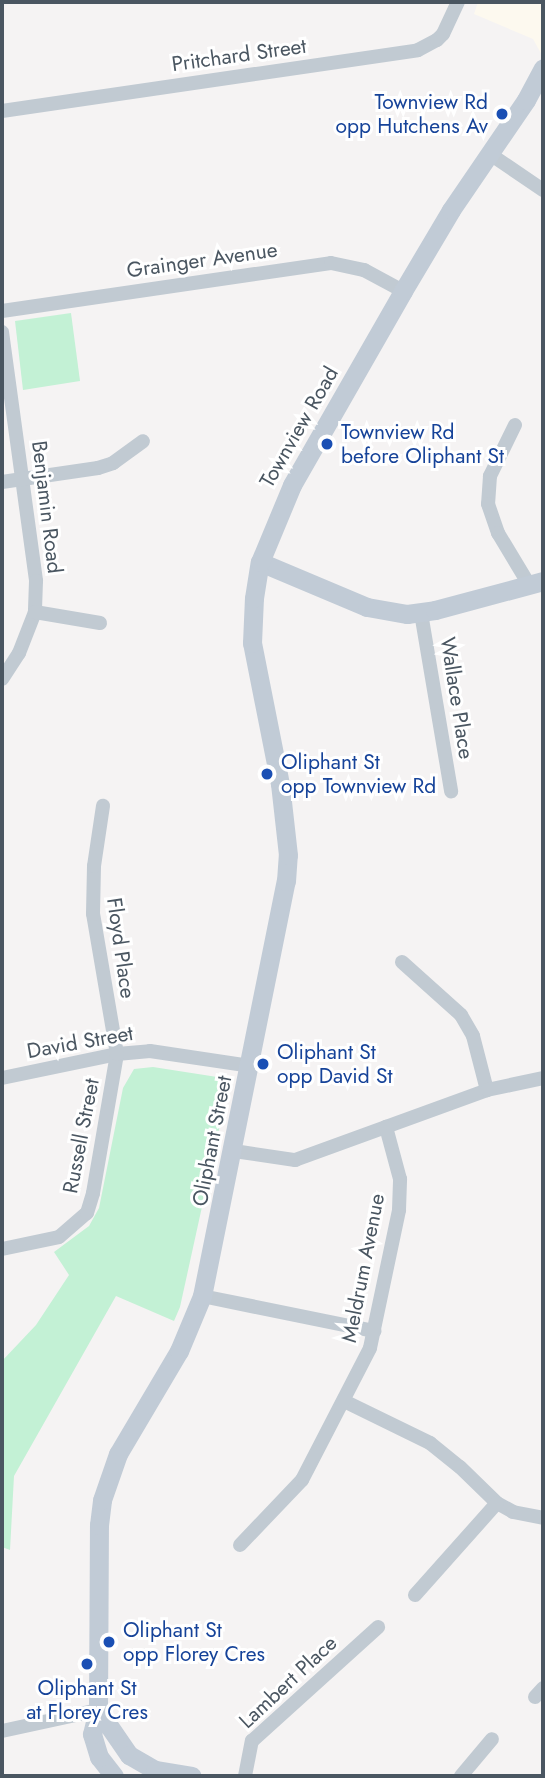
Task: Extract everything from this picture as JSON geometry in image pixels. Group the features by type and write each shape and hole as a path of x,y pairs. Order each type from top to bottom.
{"street":[{"name":"Pritchard Street","path":"2,111 418,50 443,34 458,2"},
{"name":"Townview Road","path":"260,562 280,508 403,291 526,100 543,68"},
{"path":"490,154 543,190"},
{"name":"Grainger Avenue","path":"2,311 331,263 364,270 403,291"},
{"name":"Benjamin Road","path":"2,332 34,547 35,612 19,653 2,679"},
{"path":"260,562 367,607 392,612 421,613 536,582 498,533 488,504 490,476 515,425"},
{"path":"2,482 98,468 113,463 143,441"},
{"name":"Oliphant Street","path":"114,1776 95,1745 92,1734 98,1710 102,1500 118,1454 179,1351 202,1296 283,910 288,855 280,784 252,643 254,598 260,562"},
{"path":"35,612 100,623"},
{"name":"Wallace Place","path":"421,613 452,791"},
{"name":"Floyd Place","path":"103,806 94,866 93,914 117,1054"},
{"path":"402,962 461,1015 473,1036 487,1090"},
{"name":"David Street","path":"2,1078 117,1054 164,1052 250,1066"},
{"name":"Russell Street","path":"2,1250 60,1237 87,1213 117,1054"},
{"path":"233,1151 295,1160 487,1090 543,1078"},
{"name":"Meldrum Avenue","path":"240,1545 302,1480 363,1365 374,1331 400,1195 397,1163 386,1127"},
{"path":"202,1296 374,1331"},
{"path":"344,1401 430,1443 460,1466 496,1503 513,1512 543,1518"},
{"path":"415,1595 496,1503"},
{"name":"Lambert Place","path":"245,1776 253,1741 378,1627"},
{"path":"2,1731 98,1710 129,1755 155,1770 192,1776"},
{"path":"461,1776 492,1739"}],"shaded area":[{"path":"478,2 543,2 543,57 533,39 474,14"}],"green space":[{"path":"71,313 80,381 23,390 15,321"},
{"path":"153,1067 230,1079 180,1307 174,1321 116,1296 14,1476 10,1550 2,1547 2,1361 36,1325 69,1275 54,1252 89,1226 99,1208 123,1088 134,1069"}],"place":[{"name":"Townview Rd opp Hutchens Av","path":"502,114"},
{"name":"Townview Rd before Oliphant St","path":"327,444"},
{"name":"Oliphant St opp Townview Rd","path":"267,774"},
{"name":"Oliphant St opp David St","path":"263,1064"},
{"name":"Oliphant St opp Florey Cres","path":"109,1642"},
{"name":"Oliphant St at Florey Cres","path":"87,1664"}]}
